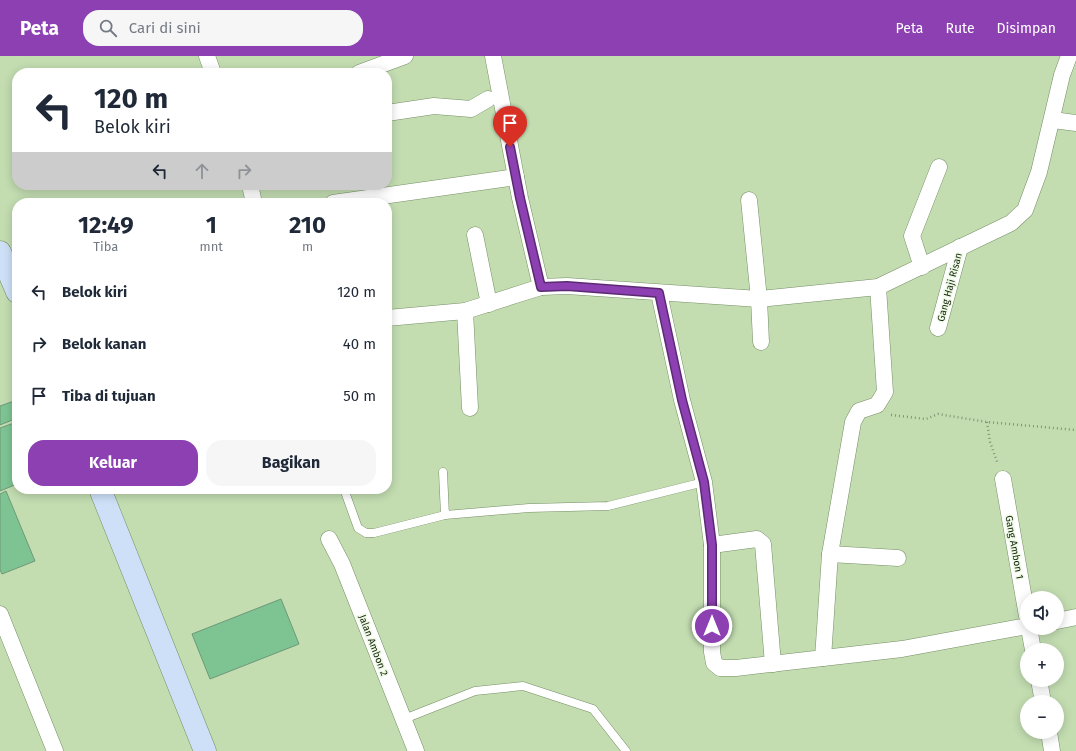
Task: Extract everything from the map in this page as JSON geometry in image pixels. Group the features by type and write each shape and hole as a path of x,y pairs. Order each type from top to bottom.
{"street":[{"path":"207,56 211,68"},
{"path":"373,68 405,56"},
{"path":"493,56 516,177 541,287"},
{"path":"392,314 465,311 541,287 567,286 759,299 878,287 922,267 1011,222 1026,210 1039,172 1053,120 1062,75 1069,56"},
{"path":"392,112 434,106 471,109 488,99"},
{"path":"1053,120 1076,123"},
{"path":"922,267 912,236 939,168"},
{"path":"368,198 516,177"},
{"path":"749,200 759,299 761,342"},
{"path":"475,235 489,304"},
{"name":"Gang Haji Risan","path":"938,328 960,247"},
{"path":"2,263 12,282"},
{"path":"823,658 830,554 853,422 859,411 877,405 885,392 878,287"},
{"path":"659,293 682,400 704,482 712,545 712,652 714,663 720,668 728,668 902,650 1020,628"},
{"path":"465,311 470,408"},
{"name":"Gang Ambon 1","path":"1004,479 1023,591"},
{"path":"102,494 205,751"},
{"path":"712,545 757,539 763,544 773,664"},
{"name":"Jalan Ambon 2","path":"330,540 342,564 416,751"},
{"path":"830,554 898,558"},
{"path":"0,614 55,751"},
{"path":"1064,620 1076,617"},
{"path":"1050,739 1052,751"}],"lane":[{"path":"443,472 444,515"},
{"path":"346,494 358,528 366,534 444,515 529,508 608,506 704,482"},
{"path":"404,719 475,691 523,686 593,709 626,751"}],"path":[{"path":"859,411 926,419 938,414 987,422 1076,430"},
{"path":"987,422 990,442 1004,479"}],"building":[{"path":"12,402 12,420 0,425 0,406"},
{"path":"12,424 12,486 0,491 0,428"},
{"path":"6,491 35,561 2,574 0,570 0,494"},
{"path":"281,599 299,644 210,679 192,634"}],"route":[{"path":"510,147 520,198 541,287 567,286 659,293 682,400 704,482 712,545 712,626"}]}
